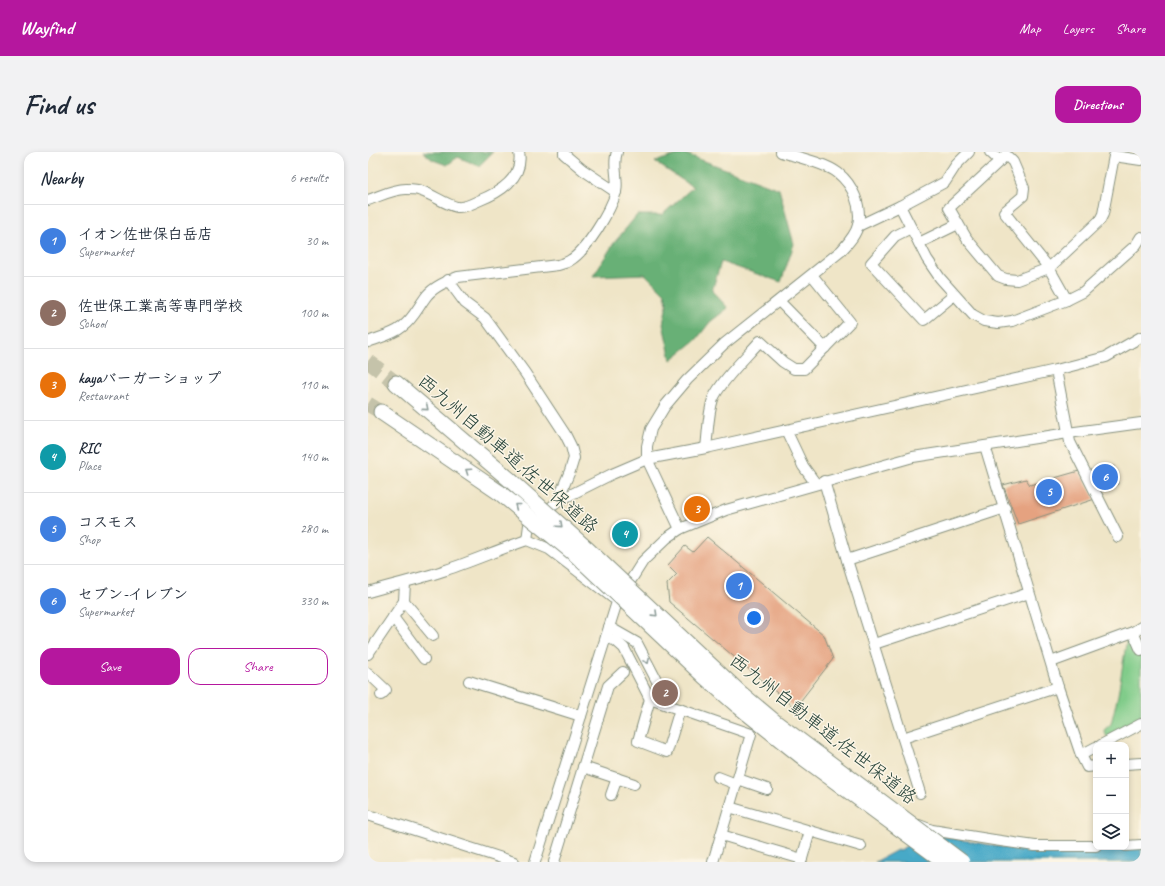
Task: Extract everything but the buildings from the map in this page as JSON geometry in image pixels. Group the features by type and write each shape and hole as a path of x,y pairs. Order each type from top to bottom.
{"highway":[{"name":"西九州自動車道;佐世保道路","path":"396,383 510,480 738,691 775,722 962,862"},
{"name":"西九州自動車道;佐世保道路","path":"381,412 500,493 577,556 737,705 793,750 945,862"}],"street":[{"path":"368,200 392,191 404,189 420,190 449,204 459,207 468,206 497,193 505,187 515,175 519,166 519,152"},
{"path":"564,152 564,154 582,170 616,192"},
{"path":"368,342 401,329 412,318 426,296 448,280 458,277 558,265 569,261 580,252 592,237 616,192 615,170 617,152"},
{"path":"680,529 647,459 647,446 652,429 665,406 688,380 724,344 841,251 852,239 858,226 858,206 856,196 847,182 837,173 816,162 781,152"},
{"path":"858,226 945,182 956,165 969,152"},
{"path":"990,152 1000,162"},
{"path":"1067,300 1049,268 1004,212 1022,196 1024,188 1013,162 1006,155 949,208 967,239 998,276 1006,279 1017,280 1049,268 1100,220 1103,214 1114,156 1141,160"},
{"path":"900,206 927,259 954,295 973,316 984,321 998,323 1012,321 1067,300 1083,292 1136,245 1141,238"},
{"path":"918,243 958,224"},
{"path":"911,228 895,236 871,263 924,320 954,295"},
{"path":"706,448 711,408 719,388 760,341 783,362 794,369 804,369 850,322 812,275"},
{"path":"448,280 465,303 486,318 525,373 565,434 571,446 574,458 562,490 560,500"},
{"path":"779,301 825,348"},
{"path":"527,540 529,525 560,500 612,474 647,459 706,448 1056,370 1106,357 1141,337"},
{"path":"1056,370 1070,442 1118,537"},
{"path":"535,862 617,602 643,561 680,529 726,510 913,457 1068,432 1141,423"},
{"path":"786,430 803,466 820,483 847,560 920,793"},
{"path":"985,446 1058,687 1081,755 1087,767 1093,766"},
{"path":"847,560 1004,508"},
{"path":"368,592 405,583 446,570 527,540 548,549 722,686 887,813 954,862"},
{"path":"368,654 404,601 405,583"},
{"path":"874,644 1029,592"},
{"path":"404,601 433,636"},
{"path":"393,617 424,659"},
{"path":"1050,662 1137,630 1141,650"},
{"path":"607,632 637,643 675,707 667,752 638,741 650,699 624,648 607,632"},
{"path":"554,862 608,686 623,672"},
{"path":"368,673 386,690 381,695"},
{"path":"470,681 581,716"},
{"path":"903,738 1058,687"},
{"path":"650,699 751,734 721,835 716,861"},
{"path":"1106,742 1141,724"},
{"path":"1081,755 1093,749"},
{"path":"1129,764 1141,763"},
{"path":"583,767 634,784"},
{"path":"718,777 767,789"},
{"path":"611,795 617,778"},
{"path":"729,807 861,846"},
{"path":"887,813 932,830 994,840 1035,846 1093,846"},
{"path":"368,815 514,862"},
{"path":"721,835 802,860 810,831"},
{"path":"1129,846 1141,845"}],"green space":[{"path":"423,152 493,152 479,166 458,157 447,165 433,160"},
{"path":"683,153 779,189 794,244 781,282 721,262 712,291 728,308 710,322 696,340 671,360 663,324 667,304 665,294 645,274 593,276 614,243 637,215 662,215 693,187 655,162"},
{"path":"1131,637 1141,658 1141,719 1107,737 1104,730 1111,724 1118,695 1127,638"}],"water":[{"path":"922,835 935,835 1013,849 1067,851 1129,850 1129,848 1141,848 1141,862 875,862 897,850 899,851"}],"tunnel":[{"path":"368,361 396,383"},
{"path":"368,404 381,412"}],"place":[{"name":"セブン-イレブン","path":"1105,477"},
{"name":"コスモス","path":"1049,492"},
{"name":"kayaバーガーショップ","path":"697,509"},
{"name":"RIC","path":"625,534"},
{"name":"イオン佐世保白岳店","path":"739,586"},
{"name":"佐世保工業高等専門学校","path":"665,693"}]}
